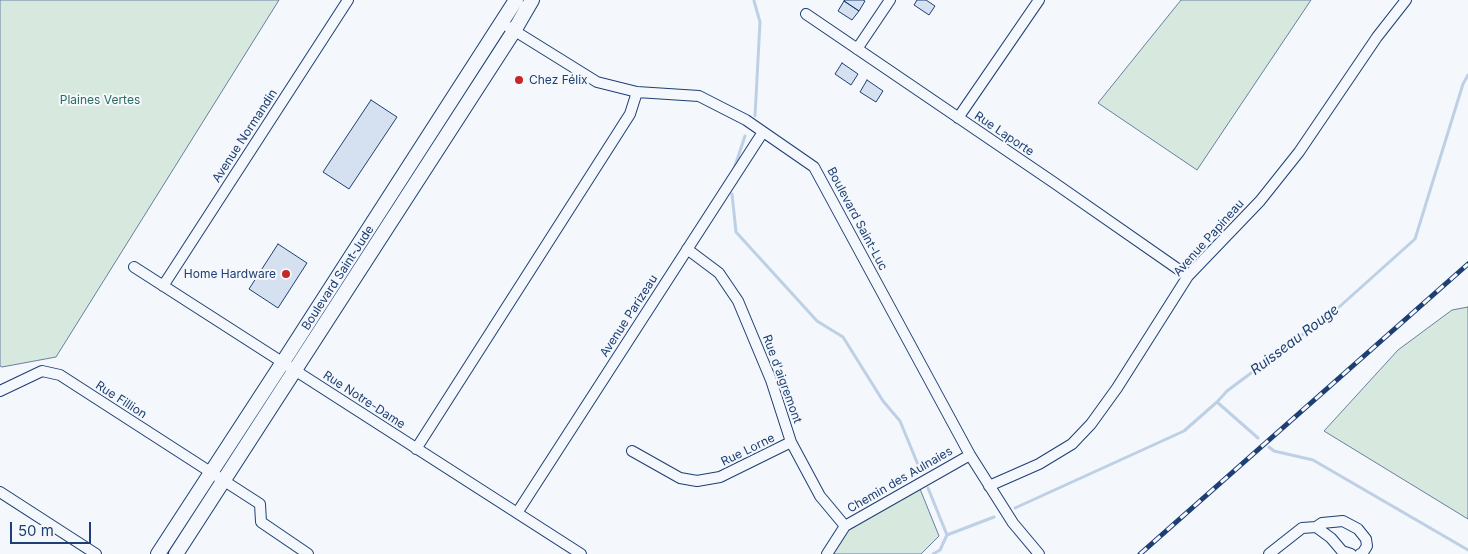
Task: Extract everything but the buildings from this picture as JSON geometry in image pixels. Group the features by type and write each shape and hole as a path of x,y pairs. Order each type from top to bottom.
{"street":[{"name":"Avenue Normandin","path":"163,286 348,0"},
{"name":"Boulevard Saint-Jude","path":"176,554 224,480 289,366 516,0"},
{"name":"Boulevard Saint-Jude","path":"158,554 211,472 289,366 514,32 532,0"},
{"path":"857,49 890,0"},
{"path":"958,118 1039,0"},
{"name":"Avenue Papineau","path":"990,486 1039,464 1072,444 1091,424 1117,388 1188,276 1260,201 1299,152 1377,37 1406,0"},
{"name":"Rue Laporte","path":"806,14 1188,276"},
{"name":"Boulevard Saint-Luc","path":"502,23 597,82 637,92 699,96 746,120 814,167 970,455 1013,523 1039,554"},
{"path":"416,449 630,114 637,92"},
{"name":"Avenue Parizeau","path":"517,513 763,132"},
{"name":"Rue d'aigremont","path":"687,249 719,273 738,301 771,380 791,442 820,496 845,526"},
{"name":"Rue Notre-Dame","path":"134,267 581,554"},
{"name":"Rue Fillion","path":"0,391 42,371 60,375 260,504 261,522 308,554"},
{"name":"Rue Lorne","path":"632,451 680,478 697,481 720,477 791,442"},
{"name":"Chemin des Aulnaies","path":"827,554 845,526 970,455"},
{"path":"0,492 96,554"},
{"path":"1269,554 1302,528 1343,521 1358,528 1366,540 1367,546 1362,554 1360,554"},
{"path":"1316,527 1331,538 1342,551 1351,554"}],"green space":[{"name":"Plaines Vertes","path":"0,0 279,0 56,357 2,367 0,366"},
{"path":"1181,0 1311,0 1197,170 1098,103"},
{"path":"1468,307 1468,519 1324,431 1398,350 1452,310"},
{"path":"918,484 939,536 921,554 828,554 845,526"}],"waterway":[{"path":"754,1 760,22 755,116"},
{"name":"Ruisseau Rouge","path":"1015,508 1184,431 1227,391 1338,308 1415,239 1463,84 1468,75"},
{"path":"734,169 745,136"},
{"path":"732,194 736,232 817,321 843,337 883,401 900,421 921,472"},
{"path":"1217,402 1258,438"},
{"path":"1269,447 1274,451 1313,460 1468,550"},
{"path":"928,488 947,535"},
{"name":"Ruisseau Rouge","path":"933,554 940,550 947,535 994,517"}],"railway":[{"path":"1140,554 1468,264"}],"place":[{"name":"Chez Félix","path":"519,80"},
{"name":"Home Hardware","path":"286,274"}]}
